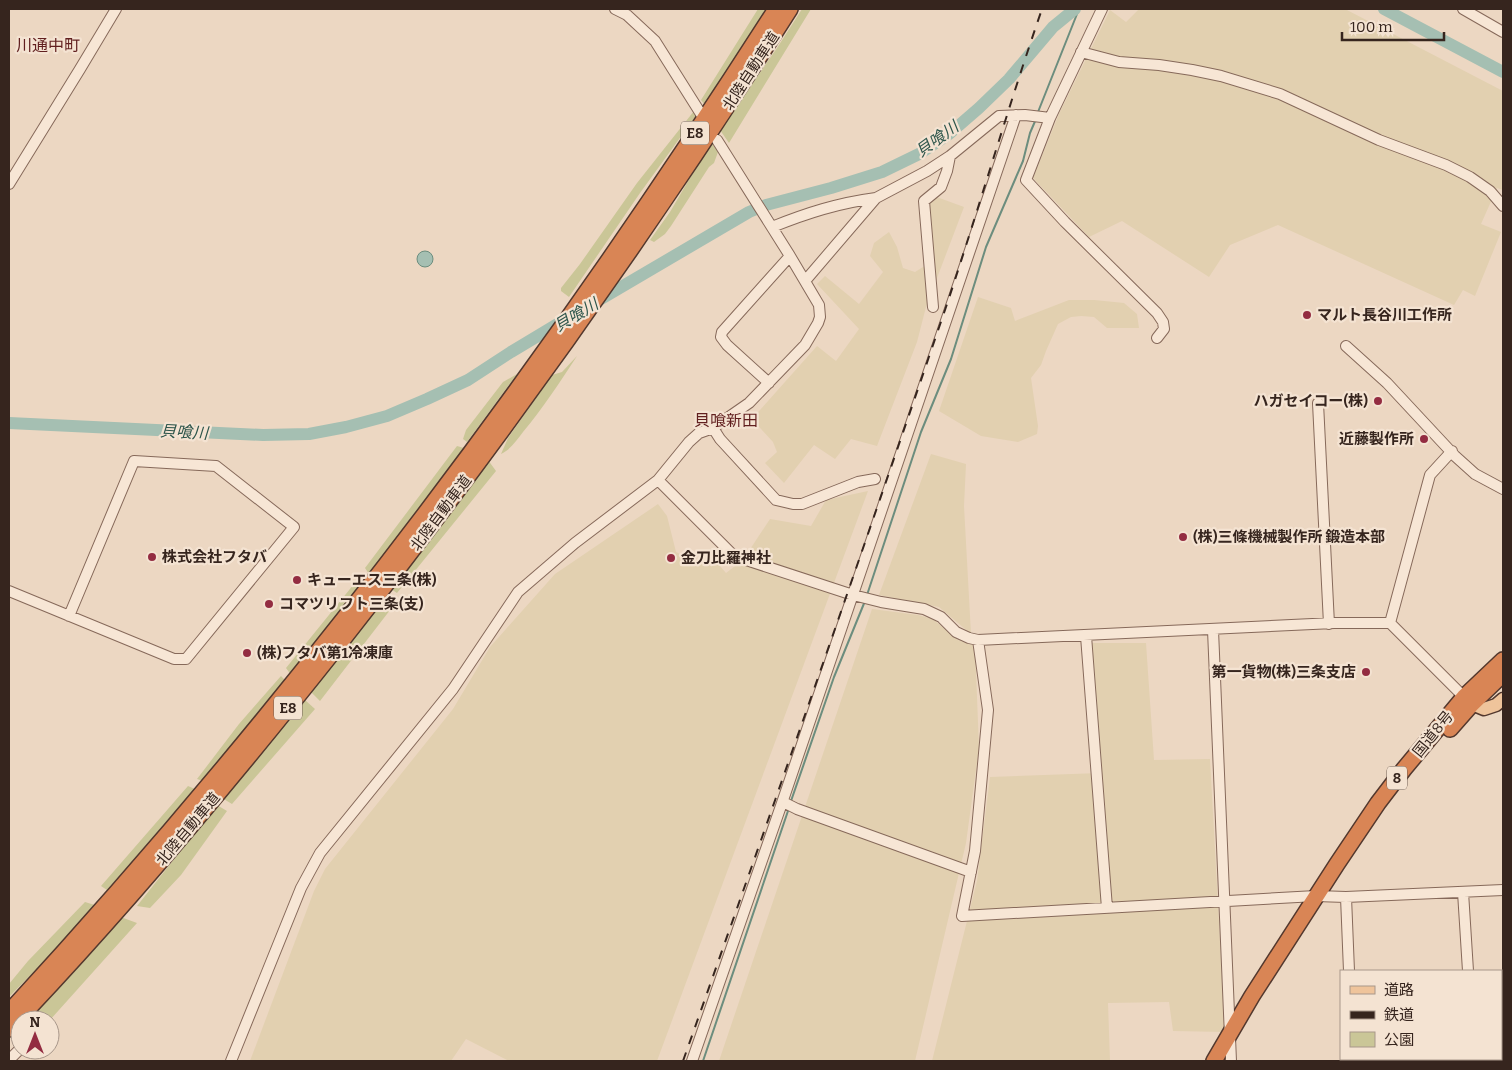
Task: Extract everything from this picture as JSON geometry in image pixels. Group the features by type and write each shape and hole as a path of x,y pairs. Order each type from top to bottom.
{"highway":[{"name":"北陸自動車道","path":"9,1012 124,885 178,822 292,685 395,553 519,386 611,256 776,9"},
{"name":"北陸自動車道","path":"9,1029 176,843 299,695 402,565 546,370 636,243 706,140 790,9"},
{"name":"国道8号","path":"1214,1061 1252,996 1378,803 1404,769 1503,660"},
{"name":"国道8号","path":"1468,700 1503,674"}],"main road":[{"path":"1468,700 1484,709 1496,705 1503,699"}],"street":[{"path":"9,184 116,9"},
{"path":"615,9 626,15 655,41 701,114"},
{"path":"1102,9 1047,117 1026,180 1163,322 1164,329 1156,338"},
{"path":"1463,9 1503,32"},
{"path":"1081,52 1119,62 1159,65 1221,76 1280,94 1379,140 1431,159 1462,173 1490,191 1503,206"},
{"path":"692,1061 784,804 853,595 1020,115"},
{"path":"771,226 814,211 854,201 876,198 927,171 950,156 999,116 1047,117"},
{"path":"231,1061 301,888 320,854 453,689 518,592 575,543 658,480 698,433 713,428 748,403 805,345 818,324 820,316 819,305 717,140"},
{"path":"933,307 924,201 942,187 950,156"},
{"path":"804,282 876,198"},
{"path":"769,383 727,346 721,337 722,332 790,256"},
{"path":"1346,346 1387,383 1474,474 1503,489"},
{"path":"1318,403 1329,624"},
{"path":"713,428 720,439 776,500 802,504 858,482 875,479"},
{"path":"1390,623 1430,475 1452,451"},
{"path":"9,591 69,616 174,658 186,659 294,527 216,466 134,461 69,616"},
{"path":"658,480 734,556 853,595 924,609 942,617 956,632 968,638 978,640 1329,624 1390,623 1468,700"},
{"path":"1213,630 1231,1061"},
{"path":"1086,636 1106,908"},
{"path":"978,640 988,710 975,851 962,916 1316,896 1346,897 1503,890"},
{"path":"784,804 971,872"},
{"path":"1462,892 1468,970"},
{"path":"1346,897 1349,970"}],"shaded area":[{"path":"1139,9 1345,9 1503,91 1503,190 1497,188 1481,224 1501,232 1475,296 1463,290 1454,305 1278,225 1230,245 1209,277 1122,221 1089,237 1033,178 1059,114 1110,10 1126,22"},
{"path":"934,196 964,207 926,307 917,342 877,446 851,439 835,459 814,445 784,483 765,463 777,452 773,442 752,419 817,346 836,361 859,329 817,284 825,276 859,304 883,272 870,256 874,243 889,232 897,247 903,268 915,272 931,262 929,201"},
{"path":"422,251 428,251 433,256 431,265 422,267 417,262 417,256"},
{"path":"978,297 1011,308 1015,321 1069,300 1124,303 1137,314 1139,328 1107,328 1094,317 1081,316 1071,317 1058,324 1041,365 1031,378 1038,426 1037,434 1018,442 981,436 939,411"},
{"path":"931,454 966,464 964,506 971,634 939,607 879,595"},
{"path":"868,491 657,1061 509,1061 466,1039 451,1061 250,1061 314,891 325,869 453,709 490,647 555,574 658,504 667,516 676,552 698,563 713,558 726,573 743,560 770,519 811,526 826,500"},
{"path":"872,609 918,615 933,619 958,640 975,646 979,748 966,843 915,1061 719,1061"},
{"path":"1092,643 1146,643 1154,760 1210,759 1225,1032 1173,1031 1169,1002 1108,1003 1110,1061 932,1061 977,881 990,777 1100,773"}],"green space":[{"path":"758,9 768,9 706,106 701,100"},
{"path":"802,9 811,9 729,143 720,130"},
{"path":"694,111 698,113 640,193 569,297 561,291 561,288 637,183"},
{"path":"711,142 718,152 714,163 709,167 665,234 654,242 650,240 670,212"},
{"path":"577,356 530,423 513,444 501,454 508,438 552,375 562,372"},
{"path":"517,374 467,442 463,439 466,430 503,382"},
{"path":"457,446 464,448 369,574 365,568"},
{"path":"488,460 496,471 397,593 391,589"},
{"path":"354,584 361,587 291,675 286,668"},
{"path":"384,597 397,601 320,701 310,691"},
{"path":"281,676 286,681 203,781 197,779 239,724"},
{"path":"305,700 315,709 232,804 222,798"},
{"path":"188,786 195,789 107,890 101,886"},
{"path":"217,805 227,811 181,875 150,908 137,906"},
{"path":"85,902 98,906 9,997 9,984 28,961"},
{"path":"118,916 137,923 59,1010 32,1010"}],"waterway":[{"name":"貝喰川","path":"594,303 749,212 766,205 882,172 919,154 949,134 979,108 1009,79 1053,27 1075,9"},
{"path":"1038,112 1079,9"},
{"path":"1384,9 1503,72"},
{"path":"867,595 921,432 951,359 986,247 1023,161 1030,133 1036,119"},
{"name":"貝喰川","path":"9,423 263,435 309,434 387,416 427,399 468,380 566,319"},
{"path":"791,801 834,677 865,601"},
{"path":"703,1061 789,808"}],"railway":[{"path":"683,1061 946,307 1042,9"}],"place":[{"name":"マルト長谷川工作所","path":"1307,315"},
{"name":"ハガセイコー(株)","path":"1378,401"},
{"name":"近藤製作所","path":"1424,439"},
{"name":"(株)三條機械製作所 鍛造本部","path":"1183,537"},
{"name":"株式会社フタバ","path":"152,557"},
{"name":"金刀比羅神社","path":"671,558"},
{"name":"キューエス三条(株)","path":"297,580"},
{"name":"コマツリフト三条(支)","path":"269,604"},
{"name":"(株)フタバ第1冷凍庫","path":"247,653"},
{"name":"第一貨物(株)三条支店","path":"1366,672"}],"district":[{"name":"川通中町","path":"48,45"},
{"name":"貝喰新田","path":"726,420"}]}
